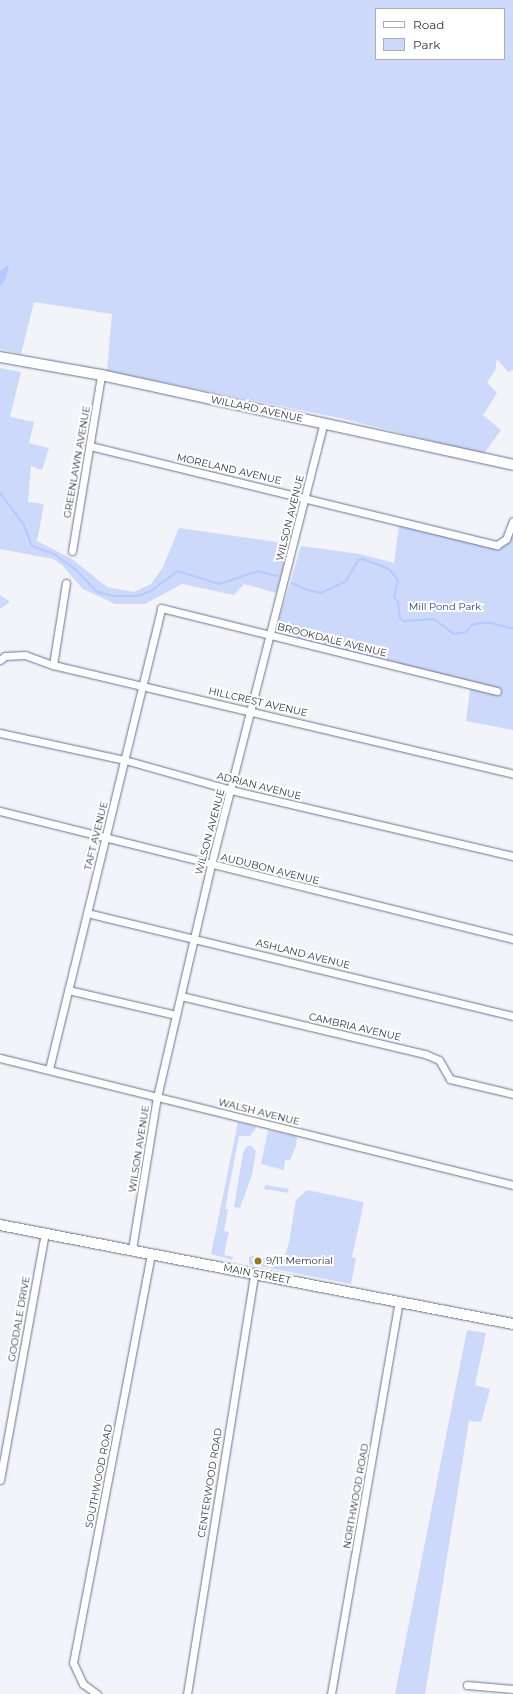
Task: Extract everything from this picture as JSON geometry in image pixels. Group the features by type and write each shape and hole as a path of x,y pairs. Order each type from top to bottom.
{"main road":[{"name":"WILLARD AVENUE","path":"0,357 101,375 513,465"},
{"name":"MAIN STREET","path":"0,1225 132,1249 513,1324"}],"street":[{"name":"GREENLAWN AVENUE","path":"72,551 101,375"},
{"name":"WILSON AVENUE","path":"132,1249 157,1096 195,939 211,865 252,711 324,423"},
{"name":"MORELAND AVENUE","path":"90,446 305,497 490,544 502,543 509,534 513,521"},
{"path":"53,665 66,583"},
{"name":"BROOKDALE AVENUE","path":"161,608 497,692"},
{"name":"TAFT AVENUE","path":"49,1069 161,608"},
{"name":"HILLCREST AVENUE","path":"0,660 5,656 25,656 53,665 142,684 513,774"},
{"name":"ADRIAN AVENUE","path":"0,733 125,760 231,790 513,856"},
{"name":"AUDUBON AVENUE","path":"0,810 106,835 211,865 513,939"},
{"name":"ASHLAND AVENUE","path":"87,913 513,1016"},
{"path":"68,990 176,1016"},
{"name":"CAMBRIA AVENUE","path":"181,996 425,1054 438,1060 450,1079 513,1094"},
{"name":"WALSH AVENUE","path":"0,1058 513,1185"},
{"name":"GOODALE DRIVE","path":"0,1479 45,1234"},
{"name":"SOUTHWOOD ROAD","path":"97,1694 83,1684 73,1663 151,1253"},
{"name":"CENTERWOOD ROAD","path":"187,1694 254,1274"},
{"name":"NORTHWOOD ROAD","path":"331,1694 399,1301"},
{"path":"466,1685 513,1689"}],"green space":[{"path":"0,0 513,0 513,370 508,372 497,359 495,371 487,382 497,393 483,415 501,430 484,454 340,418 107,371 112,314 34,302 21,354 0,349"},
{"path":"0,368 21,372 10,417 34,422 29,443 49,448 42,470 31,466 28,502 44,504 37,541 72,559 107,587 134,592 151,584 163,567 179,528 290,544 276,593 244,584 234,595 182,584 145,604 115,604 83,589 62,565 53,559 0,549"},
{"name":"Mill Pond Park","path":"399,526 499,549 513,536 513,730 466,721 471,682 289,637 276,630 301,546 360,554 394,563"},
{"path":"0,595 10,602 0,609"},
{"path":"238,1122 255,1126 256,1128 250,1136 239,1136 225,1209 228,1209 224,1231 229,1232 224,1255 233,1257 232,1260 211,1254"},
{"path":"268,1130 297,1136 296,1146 290,1160 285,1160 284,1170 261,1164"},
{"path":"250,1145 256,1151 252,1175 240,1208 234,1207 243,1153 246,1147"},
{"path":"265,1185 289,1189 288,1193 264,1189"},
{"path":"307,1190 364,1202 352,1257 356,1258 351,1284 249,1264 249,1257 252,1256 277,1260 278,1265 282,1266 289,1242 296,1200"},
{"path":"467,1330 486,1333 475,1385 490,1389 481,1422 469,1421 425,1694 395,1694"}],"shaded area":[{"path":"9,264 6,278 0,287 0,271"}],"waterway":[{"path":"0,493 23,523 32,546 54,554 75,569 97,592 114,596 138,596 151,591 178,571 219,584 258,571 277,576"},
{"path":"292,583 308,590 320,593 346,581 358,560 363,559 389,569 398,580 394,597 398,602 400,618 404,621 434,619 454,634 466,632 472,625 480,623 491,623 513,629"}],"place":[{"name":"9/11 Memorial","path":"258,1261"}]}
